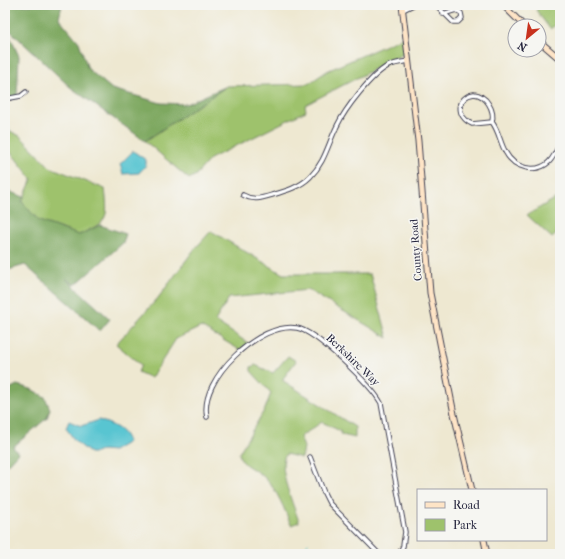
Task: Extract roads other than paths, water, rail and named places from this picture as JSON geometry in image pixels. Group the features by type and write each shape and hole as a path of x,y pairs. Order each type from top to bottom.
{"street":[{"path":"402,8 412,5"},
{"path":"436,5 443,14 454,23 458,22 462,18 461,13 456,10 443,14"},
{"path":"502,5 516,18"},
{"name":"County Road","path":"402,8 418,141 430,294 454,414 472,489"},
{"path":"547,48 560,59"},
{"path":"243,195 249,198 257,199 290,190 306,180 323,161 337,126 351,103 385,68 396,63 409,61"},
{"path":"5,99 21,96 26,92"},
{"path":"492,122 478,125 466,121 460,111 462,100 466,96 474,94 486,98 493,117 492,122 506,153 515,163 521,166 537,168 548,163 560,143"},
{"name":"Berkshire Way","path":"207,417 205,407 208,394 217,376 223,368 250,344 266,333 279,328 297,328 311,333 370,388 381,403 405,532 405,539 399,554"},
{"path":"310,457 324,493 330,503 379,554"},
{"path":"484,541 487,554"}],"water":[{"path":"133,151 146,160 146,165 139,173 123,174 120,164"},
{"path":"99,420 113,425 124,433 128,442 113,451 102,450 96,453 90,453 75,441 66,428 69,421 81,426"}],"waterway":[{"path":"5,107 6,103"},
{"path":"5,120 10,131"},
{"path":"302,554 308,543"}]}
